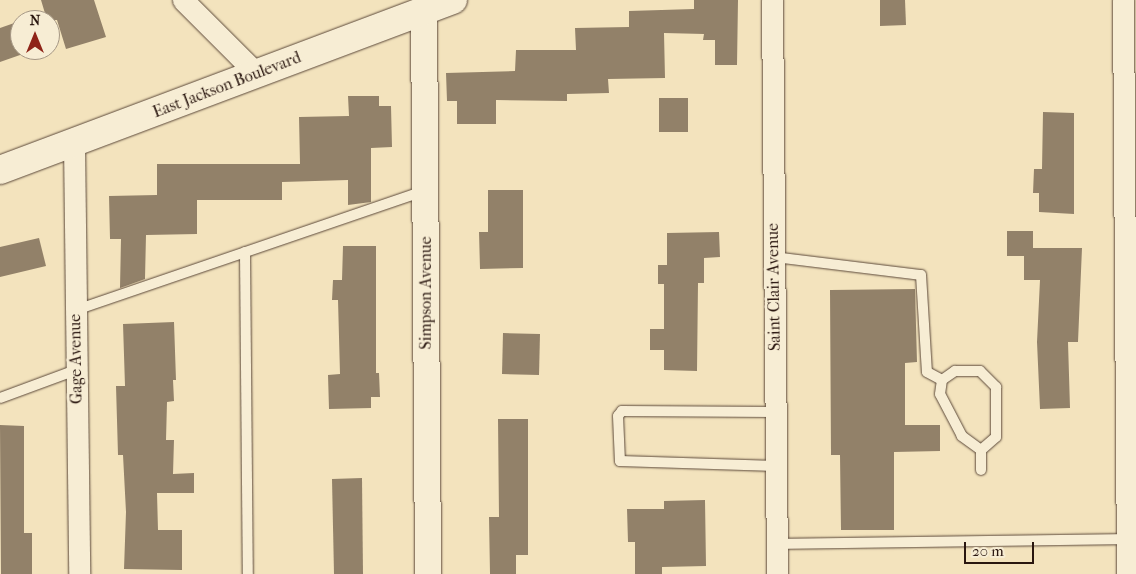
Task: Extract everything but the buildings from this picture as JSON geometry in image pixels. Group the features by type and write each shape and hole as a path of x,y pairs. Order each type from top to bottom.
{"main road":[{"name":"East Jackson Boulevard","path":"0,170 440,4"}],"street":[{"path":"183,0 256,73"},
{"name":"Saint Clair Avenue","path":"772,0 777,574"},
{"path":"1123,0 1127,539 1130,570"},
{"name":"Simpson Avenue","path":"428,574 425,190 440,4"},
{"name":"Gage Avenue","path":"74,143 79,574"}],"lane":[{"path":"76,310 425,190"},
{"path":"245,252 248,574"},
{"path":"774,257 921,274 927,372 942,380"},
{"path":"0,398 76,370"},
{"path":"981,450 962,436 940,394 942,380 955,371 980,371 996,387 996,437 981,450 981,470"},
{"path":"776,412 622,411 618,416 620,461 776,466"},
{"path":"777,544 1127,539"}]}
